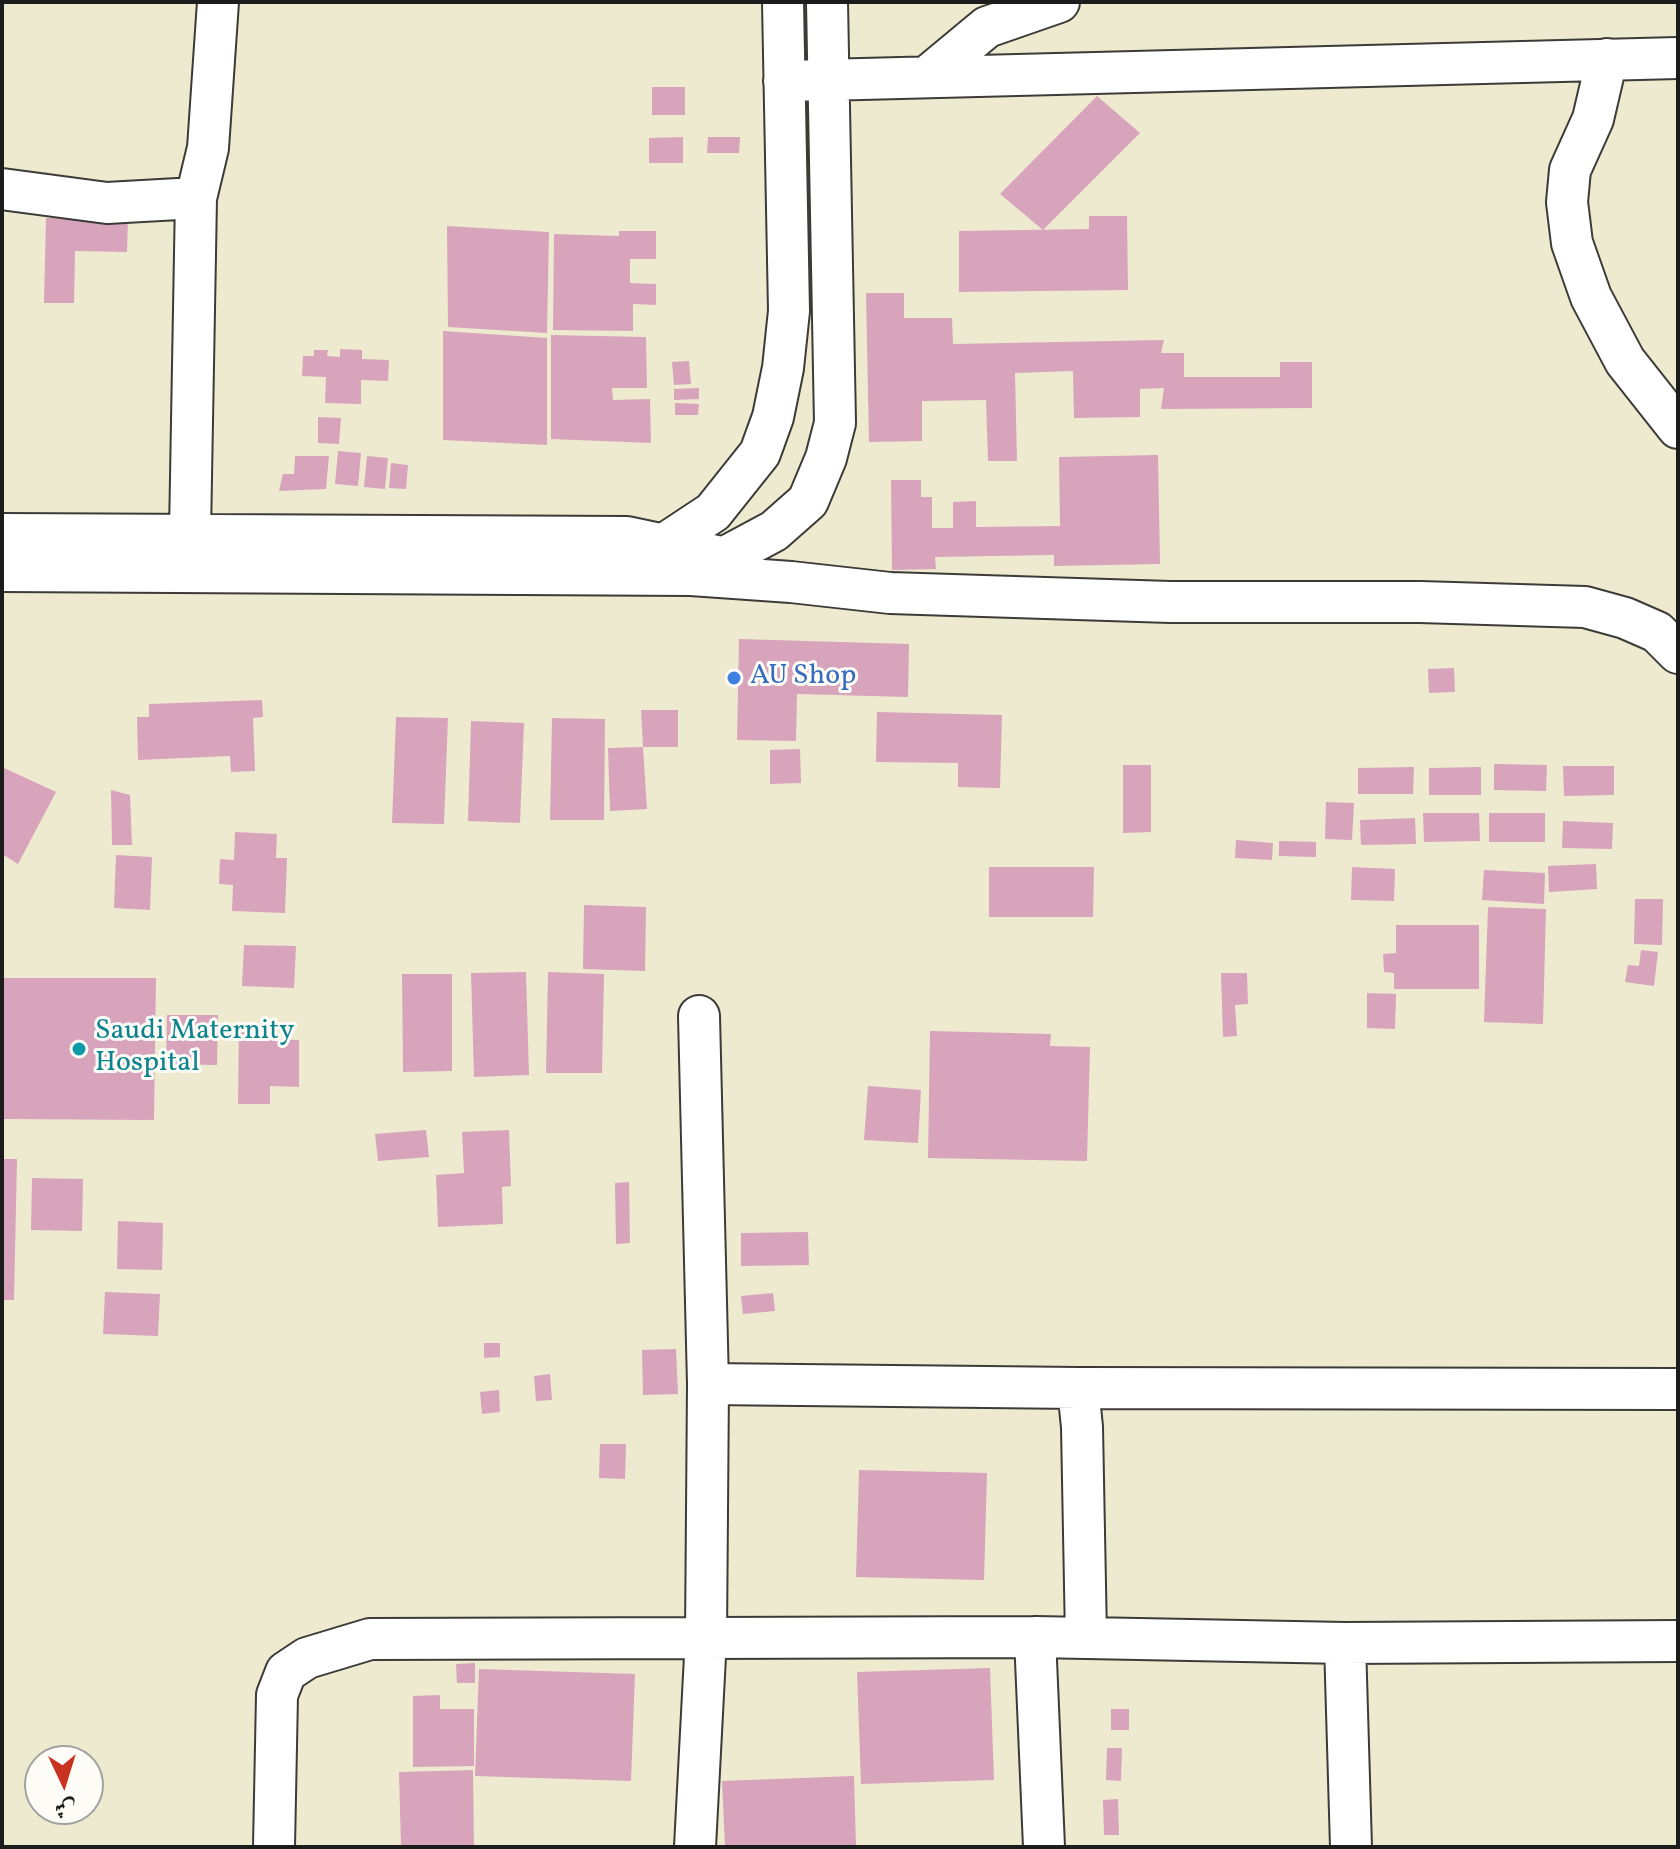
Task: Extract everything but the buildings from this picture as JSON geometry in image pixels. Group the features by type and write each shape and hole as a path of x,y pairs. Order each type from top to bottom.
{"street":[{"path":"190,533 196,198 208,148 218,2"},
{"path":"625,575 661,544 713,512 760,453 773,417 783,368 789,311 783,2"},
{"path":"691,575 774,531 808,501 826,458 835,423 827,2"},
{"path":"928,76 987,27 1059,2"},
{"path":"784,81 1678,58"},
{"path":"1607,59 1593,119 1570,170 1567,202 1572,243 1591,297 1625,361 1678,428"},
{"path":"2,189 107,203 196,198"},
{"path":"2,534 627,537 727,557 791,582"},
{"path":"474,534 474,574"},
{"path":"2,571 691,575 890,593 1170,602 1420,602 1585,607 1625,618 1657,632 1678,653"},
{"path":"695,1847 706,1637 708,1384 699,1016"},
{"path":"708,1384 1678,1389"},
{"path":"1078,1388 1082,1427 1086,1638"},
{"path":"1035,1637 1044,1847"},
{"path":"274,1847 277,1695 286,1672 307,1658 370,1639 1035,1637 1345,1643 1678,1641"},
{"path":"1345,1643 1351,1847"}],"place":[{"name":"AU Shop","path":"734,678"},
{"name":"Saudi Maternity Hospital","path":"79,1049"}]}
